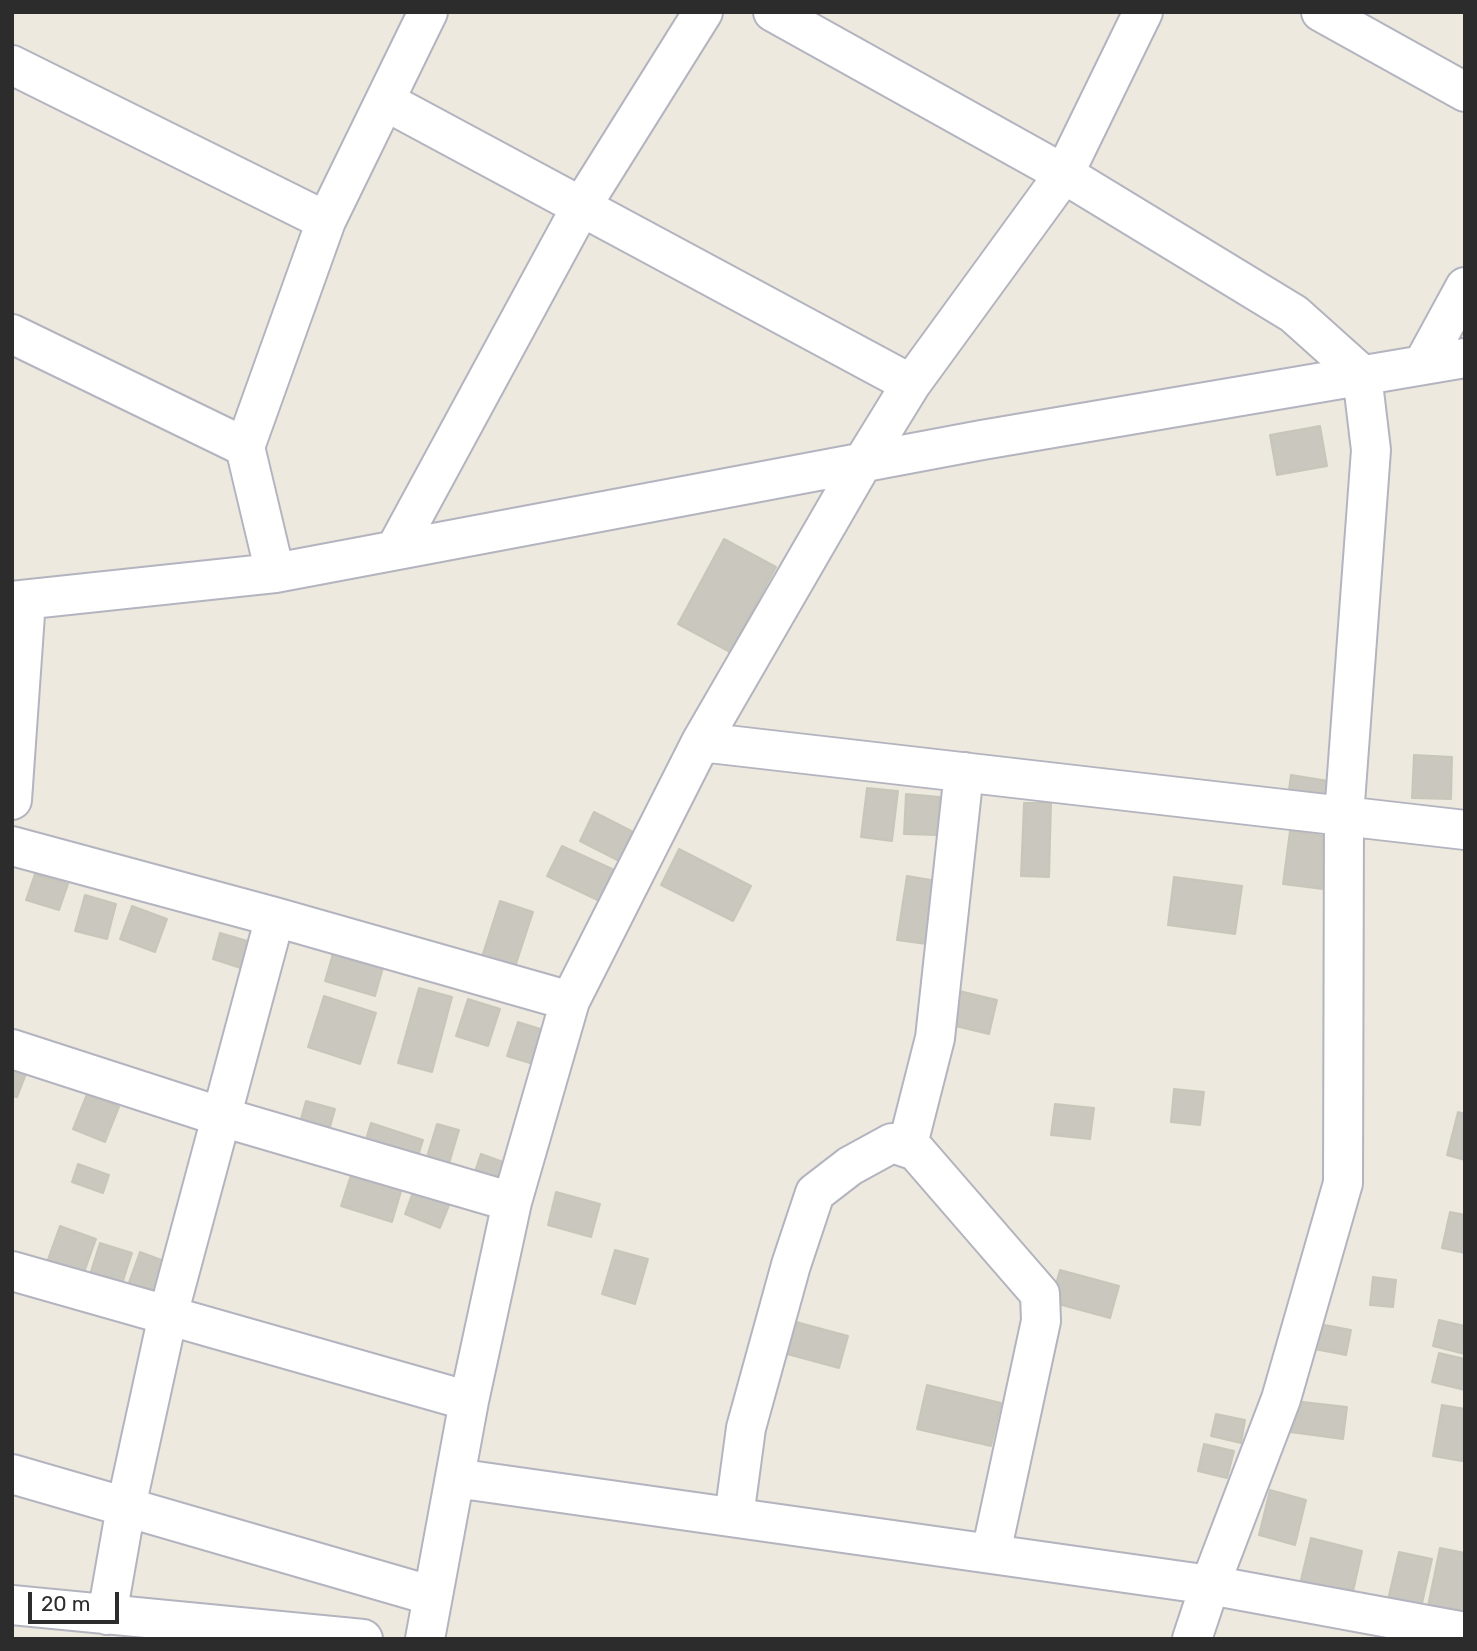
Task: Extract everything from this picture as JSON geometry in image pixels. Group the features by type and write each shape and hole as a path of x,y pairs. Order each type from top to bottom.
{"street":[{"path":"275,573 245,447 326,221 429,12"},
{"path":"395,550 582,206 703,12"},
{"path":"773,12 1064,174 1294,314 1362,375 1371,450 1344,816 1343,1183 1281,1399 1192,1639"},
{"path":"425,1639 469,1401 512,1202 570,1001 701,742 863,462 911,384 1064,174 1143,12"},
{"path":"1321,12 1465,92"},
{"path":"12,65 326,221"},
{"path":"385,101 911,384"},
{"path":"1423,365 1465,287"},
{"path":"12,334 245,447"},
{"path":"12,800 19,601 275,573 863,462 1465,358"},
{"path":"701,742 1465,830"},
{"path":"907,1148 935,1038 964,772"},
{"path":"12,846 570,1001"},
{"path":"107,1615 126,1507 168,1315 275,917"},
{"path":"12,1049 222,1117 512,1202"},
{"path":"734,1517 746,1428 791,1265 815,1193 850,1166 892,1143 916,1151 1040,1294 1041,1321 991,1553"},
{"path":"12,1271 469,1401"},
{"path":"12,1474 433,1596"},
{"path":"455,1478 1210,1585 1465,1632"},
{"path":"12,1605 363,1639"}],"building":[{"path":"1320,426 1327,466 1277,475 1270,435"},
{"path":"724,539 776,567 730,652 678,624"},
{"path":"1414,755 1452,757 1451,799 1412,798"},
{"path":"1291,775 1341,783 1339,804 1288,797"},
{"path":"867,788 898,791 892,841 861,837"},
{"path":"906,794 940,797 938,835 904,834"},
{"path":"1024,803 1051,803 1049,877 1021,876"},
{"path":"594,812 647,839 633,868 580,841"},
{"path":"1290,831 1338,838 1331,890 1283,884"},
{"path":"562,846 621,873 606,904 547,876"},
{"path":"679,849 751,886 733,921 661,885"},
{"path":"35,874 68,884 59,910 26,900"},
{"path":"907,876 943,882 934,945 897,940"},
{"path":"1174,877 1242,886 1235,934 1168,925"},
{"path":"85,895 116,904 107,939 75,931"},
{"path":"500,901 533,912 512,976 479,966"},
{"path":"132,906 167,919 155,952 120,939"},
{"path":"220,933 261,945 253,972 213,959"},
{"path":"334,950 384,964 375,996 325,981"},
{"path":"419,988 452,997 432,1072 398,1063"},
{"path":"955,990 997,1000 989,1034 947,1024"},
{"path":"324,996 376,1013 360,1064 308,1047"},
{"path":"468,999 500,1009 488,1046 456,1036"},
{"path":"518,1022 553,1033 543,1067 507,1056"},
{"path":"12,1069 26,1074 17,1097 12,1096"},
{"path":"1174,1089 1204,1092 1200,1125 1171,1122"},
{"path":"87,1094 119,1107 105,1142 73,1129"},
{"path":"306,1101 335,1109 326,1141 297,1133"},
{"path":"1055,1104 1094,1108 1090,1139 1051,1135"},
{"path":"1458,1112 1465,1114 1465,1160 1447,1155"},
{"path":"371,1123 423,1140 414,1169 362,1152"},
{"path":"437,1124 459,1130 445,1177 423,1170"},
{"path":"481,1154 517,1167 507,1196 471,1183"},
{"path":"78,1164 109,1175 103,1193 72,1182"},
{"path":"352,1172 402,1188 392,1222 341,1206"},
{"path":"418,1179 454,1193 440,1228 405,1214"},
{"path":"556,1192 600,1204 591,1237 548,1225"},
{"path":"1450,1212 1465,1215 1465,1253 1442,1248"},
{"path":"60,1226 96,1239 82,1278 46,1265"},
{"path":"100,1243 132,1253 121,1287 89,1278"},
{"path":"615,1250 648,1259 635,1304 602,1294"},
{"path":"140,1252 180,1267 167,1302 127,1288"},
{"path":"1060,1270 1119,1286 1110,1318 1051,1302"},
{"path":"1373,1277 1396,1280 1393,1307 1370,1305"},
{"path":"785,1319 848,1336 839,1368 776,1351"},
{"path":"1439,1320 1465,1326 1465,1354 1433,1346"},
{"path":"1314,1323 1351,1330 1346,1355 1309,1348"},
{"path":"1439,1353 1465,1359 1465,1390 1432,1382"},
{"path":"927,1385 1001,1403 991,1446 917,1429"},
{"path":"1294,1401 1347,1407 1343,1439 1290,1432"},
{"path":"1442,1405 1465,1409 1462,1461 1433,1456"},
{"path":"1216,1414 1245,1420 1241,1443 1211,1436"},
{"path":"1204,1444 1234,1451 1227,1478 1198,1471"},
{"path":"1270,1490 1306,1500 1295,1545 1259,1535"},
{"path":"1311,1538 1362,1551 1352,1596 1300,1584"},
{"path":"1440,1548 1465,1553 1465,1613 1428,1606"},
{"path":"1399,1552 1432,1559 1421,1608 1388,1600"}]}
